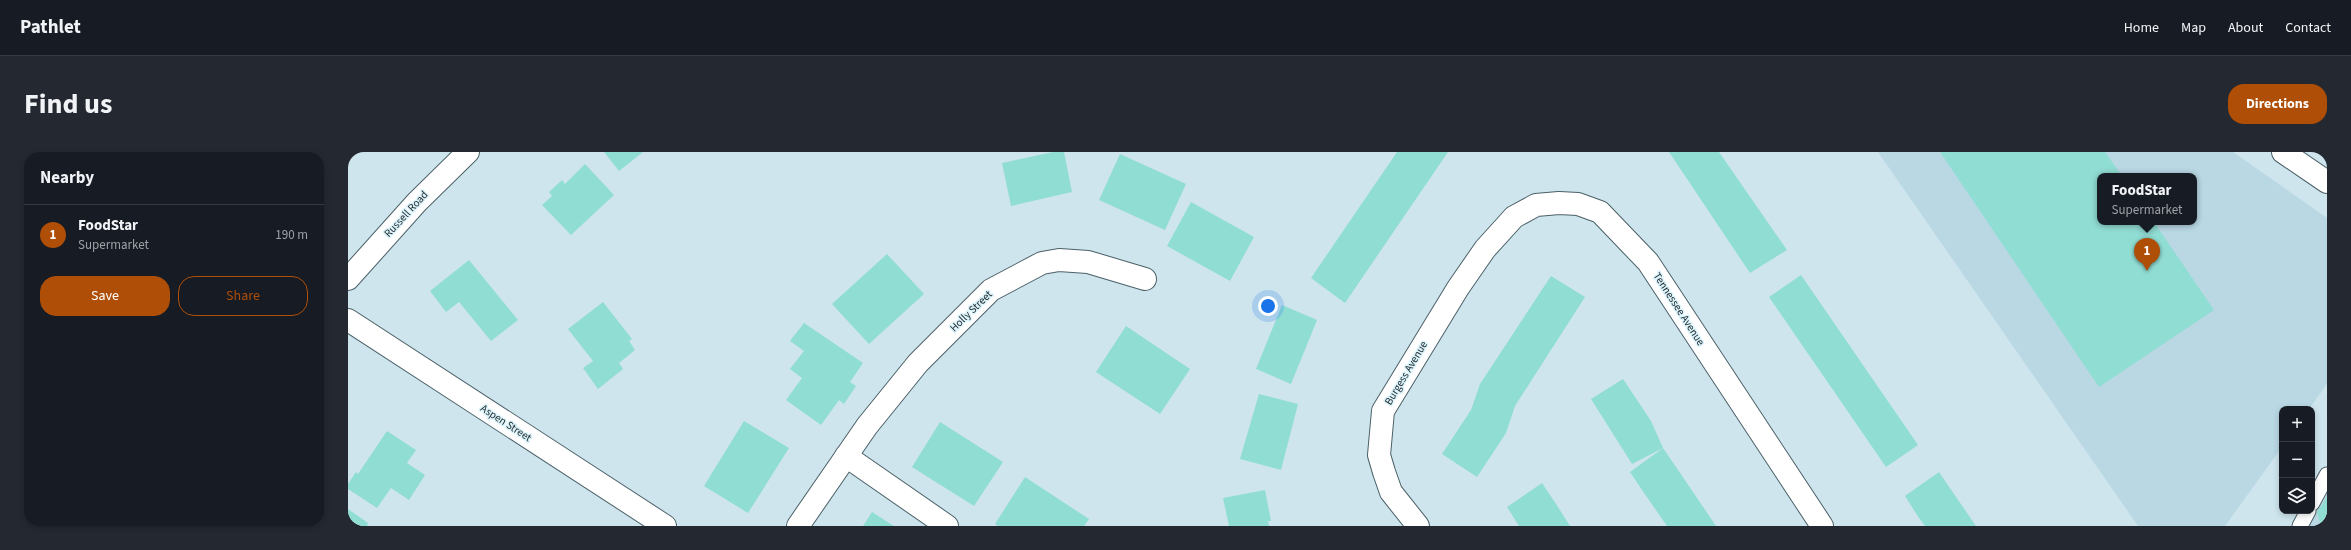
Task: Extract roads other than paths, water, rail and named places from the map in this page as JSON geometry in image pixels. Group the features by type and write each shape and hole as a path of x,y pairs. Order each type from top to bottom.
{"street":[{"name":"Russell Road","path":"348,279 417,202 468,152"},
{"path":"2283,152 2327,182"},
{"name":"Tennessee Avenue","path":"1485,249 1514,217 1536,205 1578,204 1600,212 1648,262 1822,526"},
{"name":"Burgess Avenue","path":"1418,526 1391,492 1382,466 1379,455 1383,411 1458,288 1485,249"},
{"name":"Holly Street","path":"798,526 867,426 918,363 991,290 1017,274 1042,262 1059,260 1088,262 1145,280"},
{"name":"Aspen Street","path":"348,320 665,526"},
{"path":"846,456 947,526"}],"lane":[{"path":"2315,497 2327,475"},
{"path":"2300,526 2306,514"}],"place":[{"name":"FoodStar","path":"2147,271"}]}
